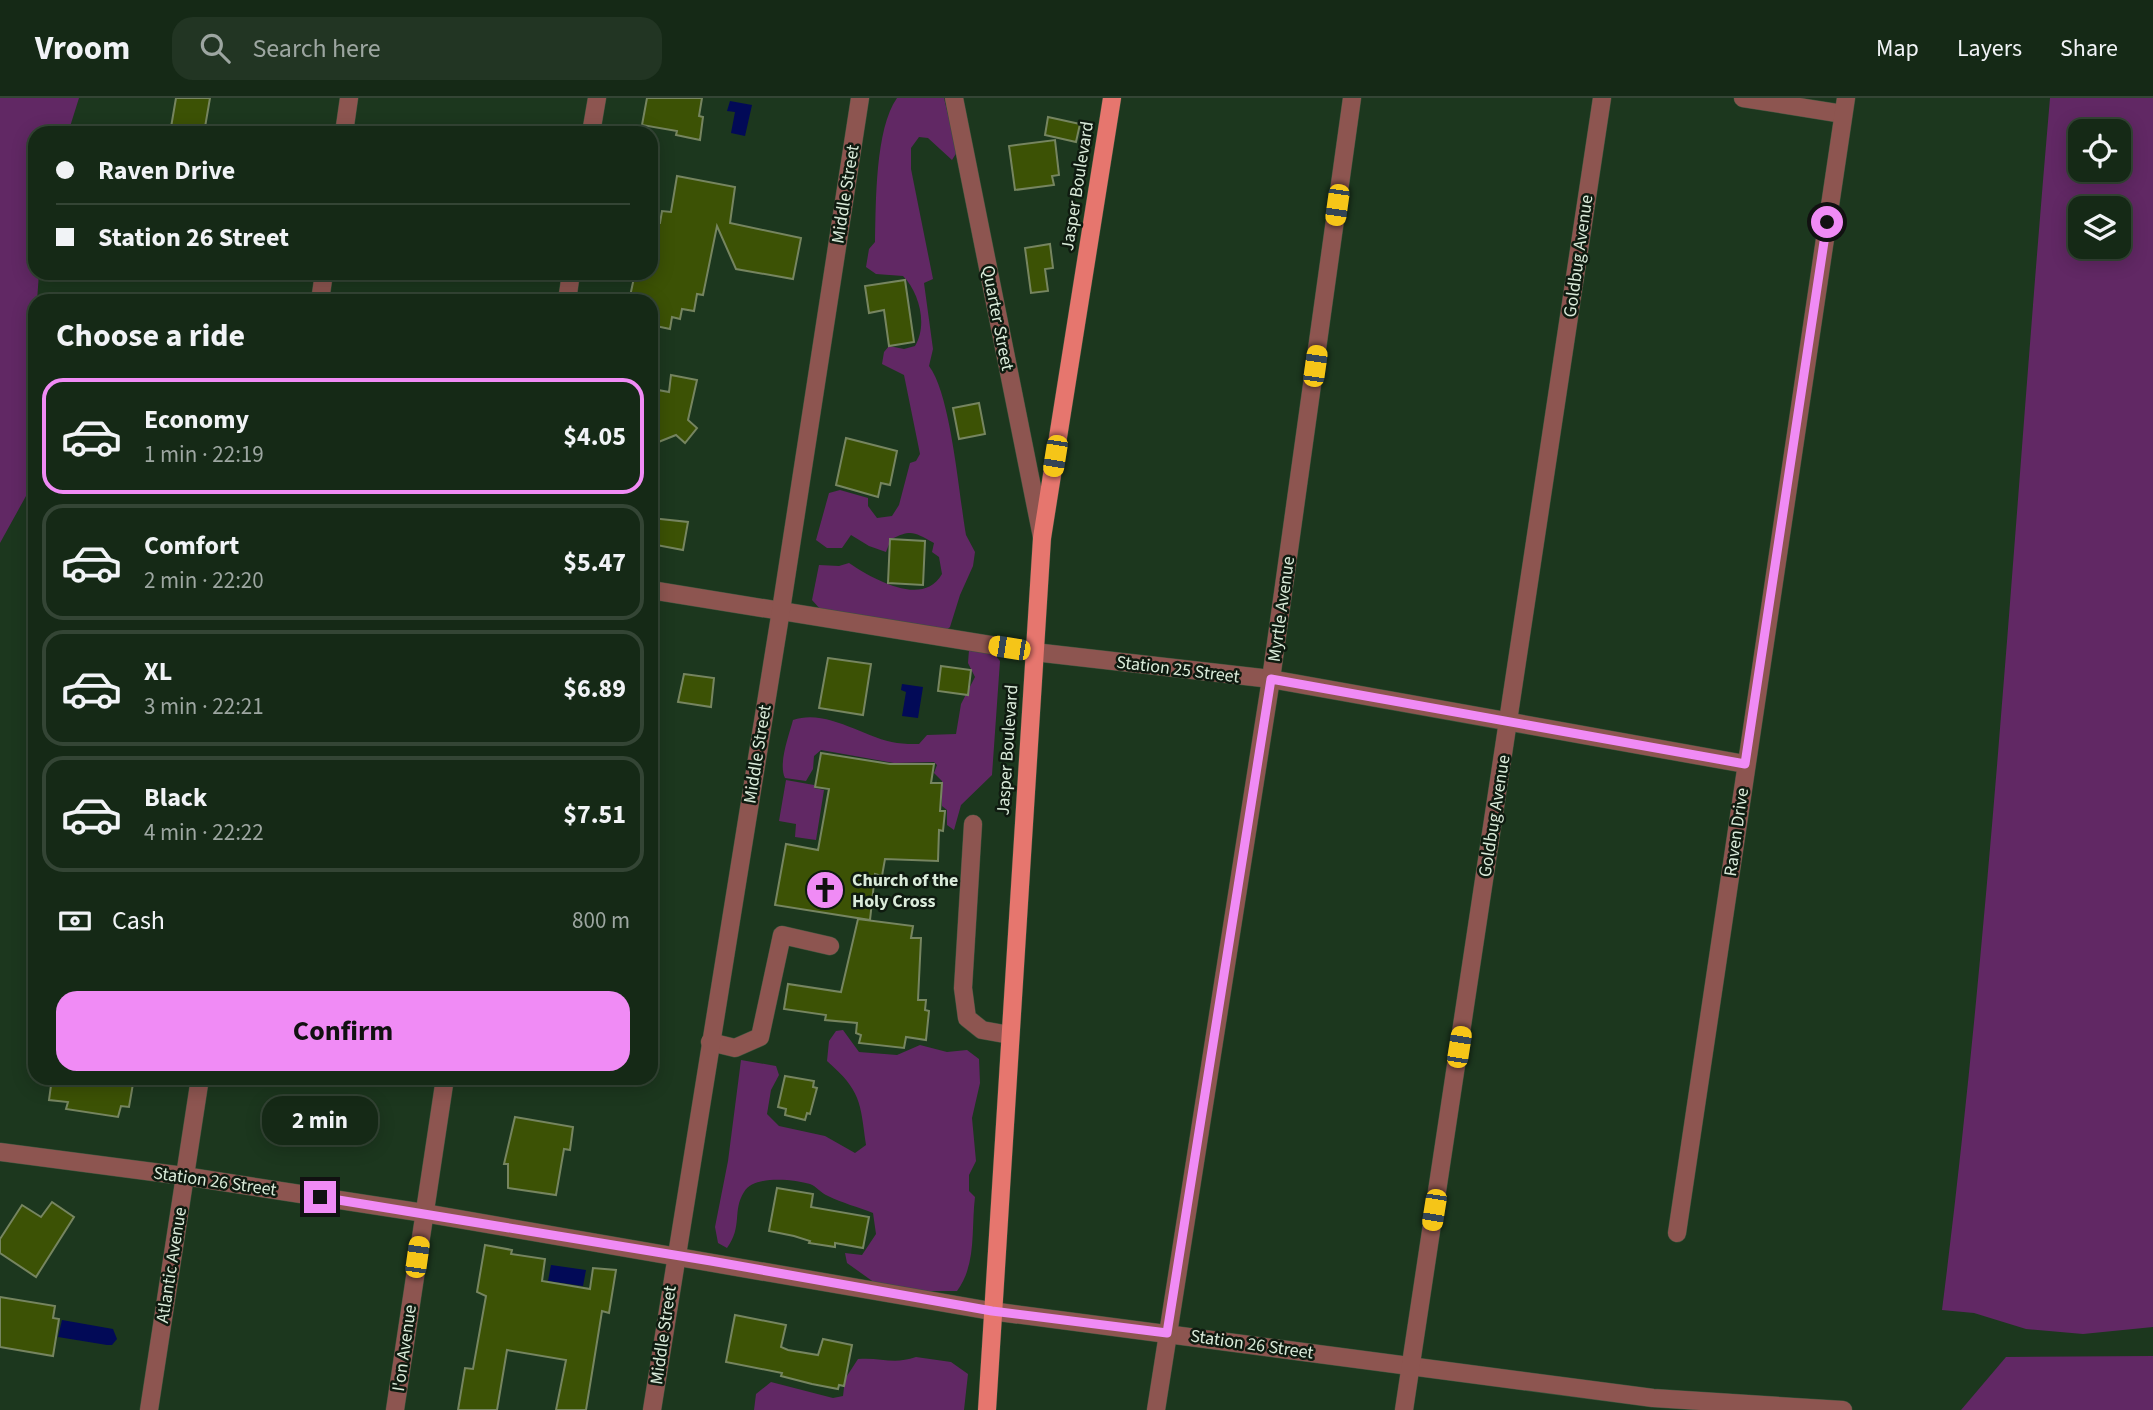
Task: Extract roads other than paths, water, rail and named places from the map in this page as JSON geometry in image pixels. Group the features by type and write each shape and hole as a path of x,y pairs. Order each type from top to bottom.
{"main road":[{"name":"Jasper Boulevard","path":"987,1410 1042,538 1112,98"}],"street":[{"path":"345,126 349,98"},
{"path":"593,126 597,98"},
{"name":"Middle Street","path":"652,1410 781,610 859,98"},
{"name":"Quarter Street","path":"954,98 1042,538"},
{"name":"Myrtle Avenue","path":"1156,1410 1271,679 1353,98"},
{"name":"Goldbug Avenue","path":"1404,1410 1602,98"},
{"path":"1743,98 1844,106"},
{"name":"Raven Drive","path":"1677,1233 1844,106"},
{"name":"Station 25 Street","path":"658,591 1034,652 1271,679 1745,764"},
{"path":"973,824 963,988 967,1018 982,1030 1010,1035"},
{"path":"710,1041 735,1048 760,1037 782,935 830,946"},
{"name":"Atlantic Avenue","path":"149,1410 199,1085"},
{"name":"I'on Avenue","path":"395,1410 444,1085"},
{"name":"Station 26 Street","path":"0,1153 184,1176 424,1213 992,1311 1411,1366 1652,1404 1843,1410"}],"place":[{"name":"Church of the Holy Cross","path":"825,890"}]}
